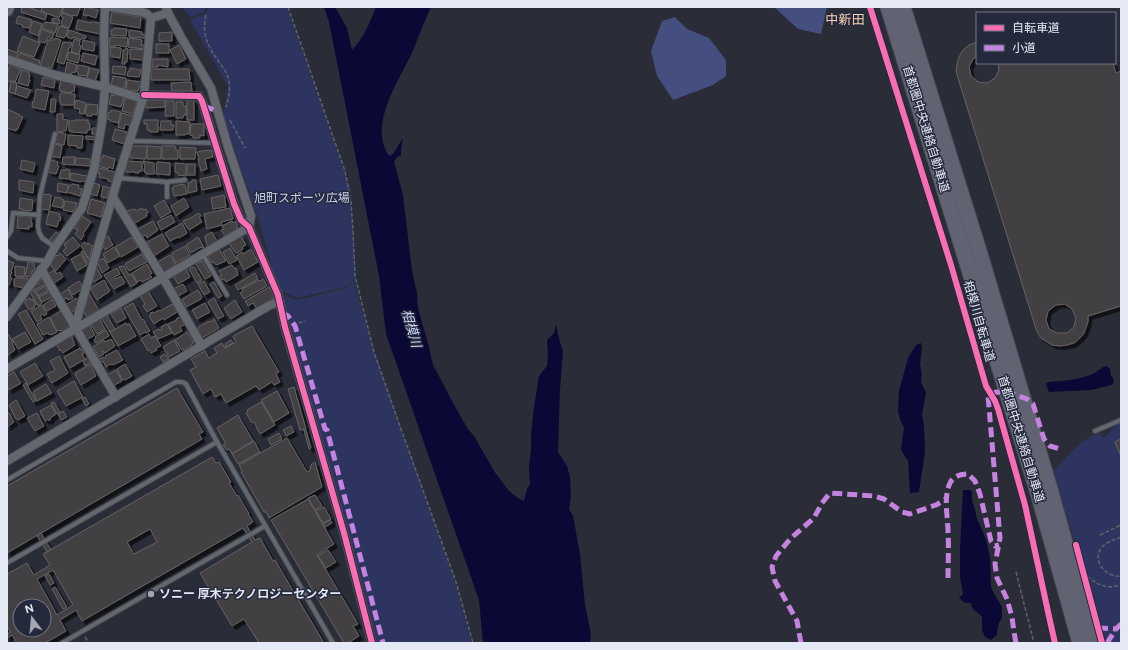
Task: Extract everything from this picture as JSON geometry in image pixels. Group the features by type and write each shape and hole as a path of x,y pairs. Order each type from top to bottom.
{"highway":[{"name":"首都圏中央連絡自動車道","path":"888,7 1035,486 1080,643"},
{"name":"首都圏中央連絡自動車道","path":"903,7 1021,391 1093,643"}],"street":[{"path":"7,317 47,262 55,247 82,208 94,169 102,122 105,87 105,7"},
{"path":"111,7 142,12 151,18"},
{"path":"7,369 76,327 249,227 251,216 228,147 222,113 211,88 167,10 151,18"},
{"path":"76,327 118,178 131,141 143,97 151,18"},
{"path":"7,59 55,75 143,97 199,96 202,101 234,204 241,220 249,227 278,295 285,327 342,526 372,643"},
{"path":"113,197 163,278 202,346"},
{"path":"42,269 116,397"},
{"path":"7,461 270,305 280,302"}],"lane":[{"path":"55,134 40,196 38,232 42,238 55,247"},
{"path":"131,141 215,143"},
{"path":"118,178 167,182 185,180"},
{"path":"167,182 167,197"},
{"path":"7,237 11,231 13,213 38,215"},
{"path":"7,251 18,258 47,262"},
{"path":"203,254 227,294"},
{"path":"7,480 176,382 182,382 186,384 217,442 333,643"},
{"path":"1094,431 1121,420"},
{"path":"7,563 217,442"},
{"path":"62,643 265,526"}],"path":[{"path":"288,7 345,171 351,201 354,231 355,276 374,352 456,582 473,643"},
{"path":"206,15 204,24 207,43 228,75 230,82 230,87 222,113 246,148"},
{"path":"285,327 304,321"},
{"path":"1100,535 1121,525"},
{"path":"1121,537 1105,544 1100,549 1098,559 1099,566 1104,571 1110,575 1117,577 1121,576"},
{"path":"1083,571 1096,582 1104,586 1110,587 1121,585"},
{"path":"1016,572 1034,643"}],"green space":[{"path":"183,7 206,7 205,11 191,17 184,11"},
{"name":"旭町スポーツ広場","path":"209,7 287,7 350,188 356,273 355,279 345,287 298,298 280,291 260,224 223,116 228,86 190,20 207,12"},
{"path":"355,280 357,293 374,351 454,579 472,643 375,643 282,297 285,295 297,300 346,288"},
{"path":"1121,422 1121,643 1097,643 1074,539 1053,472 1080,444 1100,433 1102,438 1105,437"}],"shaded area":[{"path":"774,7 827,7 821,34 798,29"},
{"path":"675,17 687,29 709,38 726,60 726,76 713,85 673,100 657,76 651,51 662,21"}],"water":[{"name":"相模川","path":"324,7 335,7 347,28 352,50 363,35 376,7 431,7 412,53 395,86 385,110 382,123 384,146 390,156 394,153 403,138 401,155 397,157 394,162 403,195 418,308 433,365 458,412 494,471 509,491 524,501 530,484 529,467 531,436 539,376 547,366 547,340 554,333 556,324 563,351 558,452 567,466 570,477 571,496 569,509 573,516 580,554 585,605 591,634 590,643 483,643 479,600 386,334 379,276 329,22"},
{"path":"921,343 921,382 926,393 922,414 925,452 919,492 910,493 908,461 901,450 904,427 898,412 899,391 908,358 916,345"},
{"path":"1107,366 1110,369 1111,376 1114,381 1111,385 1091,390 1049,392 1046,384 1048,382 1085,377"},
{"path":"963,490 970,490 972,492 972,500 977,519 986,540 990,557 991,588 1002,607 1002,618 999,623 997,635 991,640 985,637 982,630 982,617 974,610 970,603 965,603 959,598 963,594 960,576 960,549"}],"building":[{"path":"22,7 28,7 47,14 45,20 21,12"},
{"path":"42,7 63,7 59,18 41,11"},
{"path":"64,7 80,8 77,16 72,16 62,12"},
{"path":"85,7 98,10 96,18 83,15"},
{"path":"112,12 141,17 140,28 110,23"},
{"path":"62,13 73,17 69,28 61,25 63,17 61,16"},
{"path":"18,16 32,20 29,28 22,27 22,25 16,23"},
{"path":"53,18 60,20 59,24 52,22"},
{"path":"78,20 91,23 100,23 100,34 76,29"},
{"path":"33,21 42,24 38,36 29,32"},
{"path":"45,22 58,24 55,33 42,28"},
{"path":"59,26 68,28 64,38 56,36"},
{"path":"114,28 127,29 126,36 111,35 111,30 114,30"},
{"path":"41,29 54,34 52,39 48,37 45,43 38,41"},
{"path":"69,30 86,36 85,39 82,38 81,40 73,37 72,39 67,37"},
{"path":"129,30 142,32 141,34 145,35 144,38 129,37"},
{"path":"172,32 172,41 159,41 159,33"},
{"path":"23,36 40,43 34,57 17,51"},
{"path":"110,37 128,38 127,47 116,45 109,46"},
{"path":"55,38 61,40 52,68 40,66 48,40 54,40"},
{"path":"129,38 142,40 141,45 144,45 144,49 128,47"},
{"path":"74,39 80,41 79,45 81,46 79,54 71,52"},
{"path":"83,40 95,43 94,51 82,49"},
{"path":"63,42 72,43 64,64 57,62"},
{"path":"976,42 976,57 973,59 969,67 971,76 978,82 987,83 995,78 999,70 998,64 1113,64 1116,73 1121,71 1121,306 1088,316 1088,322 1084,333 1074,343 1060,346 1052,345 1041,338 1037,332 956,71 959,57 963,50 969,45","holes":["1065,304 1072,309 1076,318 1074,327 1067,333 1057,333 1049,329 1046,320 1048,311 1056,305"]},
{"path":"156,44 169,44 169,53 156,53"},
{"path":"179,45 186,59 177,64 170,50"},
{"path":"110,47 121,48 120,58 110,56"},
{"path":"126,48 128,49 127,62 122,64 123,50"},
{"path":"7,49 18,53 15,60 7,57"},
{"path":"130,49 144,50 143,60 130,59"},
{"path":"68,52 80,55 78,63 67,60"},
{"path":"20,53 40,61 38,66 17,59"},
{"path":"83,53 97,56 95,65 81,61"},
{"path":"152,59 168,59 168,67 158,65 158,67 152,67"},
{"path":"67,62 77,65 75,73 65,73"},
{"path":"10,65 21,69 15,82 11,80 10,82 7,81 7,73"},
{"path":"78,65 89,67 87,76 78,75 78,72 76,71"},
{"path":"113,66 126,67 125,75 112,73"},
{"path":"90,68 99,70 95,81 87,78"},
{"path":"130,68 141,70 139,77 127,76"},
{"path":"151,69 189,69 190,80 151,80"},
{"path":"22,70 29,72 30,80 28,86 18,83"},
{"path":"113,76 126,78 125,88 111,86"},
{"path":"43,77 55,80 54,88 41,85"},
{"path":"61,79 72,81 71,84 75,85 74,92 72,91 71,93 60,91"},
{"path":"127,80 141,82 138,91 126,90"},
{"path":"11,82 17,83 15,94 9,92"},
{"path":"191,82 192,91 172,91 171,83"},
{"path":"17,86 31,90 27,98 15,94"},
{"path":"36,89 49,91 45,110 32,107"},
{"path":"61,93 75,94 74,105 61,105 59,98"},
{"path":"115,94 124,97 121,107 109,104 111,95 114,96"},
{"path":"125,98 137,101 133,114 122,111"},
{"path":"51,99 56,99 55,112 50,112"},
{"path":"76,100 86,103 84,114 79,113 80,109 74,108"},
{"path":"146,100 165,100 165,107 146,108"},
{"path":"187,100 194,100 194,120 187,120"},
{"path":"166,101 174,101 174,116 165,116"},
{"path":"176,102 183,102 183,106 186,106 186,115 184,115 183,118 176,118"},
{"path":"87,104 98,105 97,115 92,114 92,116 87,116 87,114 85,114"},
{"path":"7,109 23,117 16,131 7,128"},
{"path":"111,110 121,112 118,123 107,119"},
{"path":"122,113 133,116 131,126 125,124 124,129 118,127"},
{"path":"57,114 63,114 63,119 68,120 66,131 57,132"},
{"path":"88,120 88,123 90,123 90,130 87,130 87,133 69,131 69,121"},
{"path":"144,120 158,120 158,132 150,132 150,130 147,130 147,124 144,124"},
{"path":"161,121 171,121 171,125 174,125 173,130 160,130"},
{"path":"176,121 190,122 189,134 176,135"},
{"path":"191,124 204,124 204,136 200,135 200,138 193,138 193,136 190,135"},
{"path":"92,128 97,128 96,134 92,134"},
{"path":"115,129 127,132 124,144 112,140"},
{"path":"58,132 66,134 64,145 55,143"},
{"path":"68,135 83,136 82,148 68,145"},
{"path":"86,136 96,137 96,140 86,139"},
{"path":"55,144 62,146 60,158 52,156"},
{"path":"131,146 147,146 146,159 130,158"},
{"path":"147,146 161,147 161,159 147,159"},
{"path":"162,146 175,146 176,150 178,150 178,159 162,159"},
{"path":"180,147 196,148 195,159 180,159"},
{"path":"211,150 213,157 205,159 207,169 201,171 197,152"},
{"path":"103,155 115,159 113,169 99,166"},
{"path":"63,157 75,157 74,165 62,164"},
{"path":"76,158 90,159 90,166 75,165"},
{"path":"22,160 35,163 33,172 20,169"},
{"path":"51,160 58,162 57,165 59,166 56,174 48,172"},
{"path":"127,161 142,162 142,171 139,171 139,173 126,172"},
{"path":"143,161 154,163 154,174 146,174 146,172 144,172 145,163 143,163"},
{"path":"157,162 170,163 170,175 156,174"},
{"path":"175,163 186,164 186,176 178,175 178,173 175,172"},
{"path":"187,164 195,164 195,175 187,175"},
{"path":"99,168 115,172 112,182 108,181 108,179 99,177"},
{"path":"61,170 70,170 69,179 59,178"},
{"path":"71,173 87,176 86,182 70,180"},
{"path":"218,175 221,186 202,190 200,179"},
{"path":"19,180 34,182 33,193 19,190"},
{"path":"192,180 196,180 197,191 188,193 188,183 192,182"},
{"path":"58,183 68,185 67,193 57,191"},
{"path":"94,183 100,185 97,196 91,194"},
{"path":"183,184 185,185 187,194 174,196 172,188"},
{"path":"69,185 79,185 78,188 82,189 80,196 67,192"},
{"path":"103,186 110,188 107,198 101,197"},
{"path":"43,194 51,195 49,210 41,209"},
{"path":"224,195 226,207 213,209 211,198"},
{"path":"55,197 64,200 62,208 52,206"},
{"path":"20,198 33,200 32,210 23,211 23,209 19,209"},
{"path":"184,198 189,207 176,216 171,206"},
{"path":"91,199 105,203 101,217 87,213"},
{"path":"164,200 171,212 161,218 154,206"},
{"path":"65,201 77,203 73,212 63,210"},
{"path":"142,208 143,210 146,209 148,213 146,214 147,216 135,223 126,211 135,209 136,211"},
{"path":"230,208 233,219 221,222 222,225 207,229 204,214"},
{"path":"49,211 60,214 59,217 61,217 57,227 46,224"},
{"path":"199,213 201,216 199,217 202,222 189,230 183,221"},
{"path":"171,215 175,222 161,230 157,222"},
{"path":"18,216 31,217 32,227 29,226 29,229 17,228"},
{"path":"82,216 91,222 81,240 75,234 78,230 74,228"},
{"path":"153,221 158,230 147,238 146,235 141,237 138,229"},
{"path":"232,221 233,223 235,221 238,227 225,236 221,230 224,229 222,226"},
{"path":"182,223 187,233 170,241 165,233"},
{"path":"56,232 59,234 53,241 50,239"},
{"path":"212,232 217,241 208,246 205,236"},
{"path":"162,234 169,246 154,256 148,247 150,247 147,242"},
{"path":"108,236 113,245 105,250 102,244 104,243 104,239"},
{"path":"241,236 246,245 237,253 229,243"},
{"path":"73,237 80,246 67,256 63,251 66,248 64,244"},
{"path":"132,237 138,247 121,257 115,247"},
{"path":"198,237 204,247 201,247 191,253 186,245"},
{"path":"84,242 93,246 91,248 89,259 81,246"},
{"path":"185,246 190,255 176,263 172,253"},
{"path":"114,247 120,256 107,263 103,254"},
{"path":"230,248 237,260 229,264 223,252"},
{"path":"219,249 226,261 216,265 214,262 212,263 207,256"},
{"path":"251,249 258,262 244,270 236,256"},
{"path":"83,251 90,262 87,263 81,252"},
{"path":"60,253 66,259 56,271 51,266 52,264 50,262"},
{"path":"81,254 87,265 77,271 71,259"},
{"path":"142,254 147,262 129,271 125,264"},
{"path":"170,255 176,265 164,272 158,262"},
{"path":"103,258 109,268 102,273 97,262"},
{"path":"7,260 14,263 10,277 12,278 9,285 7,284"},
{"path":"202,261 211,276 205,279 196,264"},
{"path":"28,262 34,263 35,271 32,271 32,277 25,276"},
{"path":"147,264 152,273 150,275 152,277 142,282 141,280 137,282 132,273"},
{"path":"232,265 235,269 236,268 238,275 226,282 224,279 222,280 220,276 222,275 219,271"},
{"path":"15,266 25,267 24,277 15,276"},
{"path":"124,266 129,275 131,274 137,283 131,287 119,267"},
{"path":"96,267 102,277 94,282 92,275 94,274 94,268"},
{"path":"194,267 202,280 197,283 189,269"},
{"path":"117,268 120,274 114,277 115,279 121,276 125,283 114,289 104,275"},
{"path":"186,269 190,277 178,284 173,276"},
{"path":"54,270 57,274 60,272 63,277 54,283 48,274"},
{"path":"255,273 258,279 238,290 235,285"},
{"path":"28,278 24,288 14,286 14,279"},
{"path":"43,278 46,284 35,290 33,287"},
{"path":"263,279 267,286 244,299 240,293 243,291 242,289"},
{"path":"104,280 110,291 97,300 91,289"},
{"path":"79,281 82,289 73,295 68,288"},
{"path":"204,281 210,292 204,295 198,284"},
{"path":"214,282 222,296 218,298 210,284"},
{"path":"183,284 187,291 178,296 173,289"},
{"path":"45,286 48,291 38,296 36,291"},
{"path":"269,287 274,298 256,308 253,303 248,306 245,301"},
{"path":"68,289 73,298 63,300 60,294"},
{"path":"34,290 42,303 38,306 30,292"},
{"path":"198,290 202,297 201,299 186,307 182,299"},
{"path":"148,291 157,306 147,312 143,306 145,304 140,296"},
{"path":"49,292 52,297 42,302 39,297"},
{"path":"89,294 99,310 87,317 83,310 85,309 83,306 87,304 85,301 86,296"},
{"path":"30,298 31,300 33,299 36,305 29,310 24,301"},
{"path":"76,298 78,300 78,304 74,308 75,310 71,313 66,305"},
{"path":"214,298 224,316 218,319 208,302"},
{"path":"52,299 56,306 47,311 43,305"},
{"path":"235,300 242,312 231,319 224,308"},
{"path":"133,303 150,331 140,335 124,308"},
{"path":"205,303 210,312 197,319 192,310"},
{"path":"172,304 177,312 154,324 149,316 151,315 150,313 160,311"},
{"path":"42,305 47,314 40,316 42,319 37,322 31,311"},
{"path":"121,308 126,318 117,323 111,314"},
{"path":"26,310 43,339 35,344 18,314"},
{"path":"62,310 71,326 62,331 57,331 50,318"},
{"path":"106,314 115,329 110,332 101,317"},
{"path":"181,316 186,324 180,327 182,331 174,335 168,324 177,320 176,319"},
{"path":"49,317 57,332 51,335 48,333 43,335 37,324"},
{"path":"214,319 219,328 202,338 197,329 199,328 198,327"},
{"path":"97,320 100,320 105,329 97,334 91,324"},
{"path":"126,323 127,325 129,324 136,336 118,346 110,332"},
{"path":"89,324 95,335 86,340 81,329"},
{"path":"167,324 172,333 158,339 153,332 159,329 161,331 161,327"},
{"path":"252,326 279,372 276,374 280,382 274,385 272,382 259,390 256,386 226,403 221,394 215,397 211,389 203,394 190,370 196,367 191,359 205,351 209,358 217,353 214,348 222,343 225,348 236,342 233,336"},
{"path":"106,330 109,336 96,343 94,340 96,338 95,337"},
{"path":"25,332 31,342 18,349 12,339"},
{"path":"187,332 194,343 182,350 175,340"},
{"path":"149,334 151,338 155,336 161,346 156,348 157,350 151,353 150,350 148,351 141,339"},
{"path":"7,335 9,335 15,350 8,355"},
{"path":"71,335 75,345 63,353 56,344"},
{"path":"111,339 115,346 105,353 102,351 104,354 99,357 93,347 104,340 105,342"},
{"path":"174,340 180,351 169,357 163,347"},
{"path":"231,340 233,343 226,347 225,344"},
{"path":"80,348 80,350 82,349 84,353 82,354 85,359 70,368 64,357"},
{"path":"117,350 123,360 113,365 110,364 106,367 103,361 100,363 98,360 106,357 105,356"},
{"path":"165,354 169,359 163,362 160,357"},
{"path":"59,356 68,373 52,383 47,374 55,370 50,361"},
{"path":"88,357 91,362 85,366 83,361"},
{"path":"35,363 43,376 28,385 20,372"},
{"path":"91,364 96,376 81,385 75,373"},
{"path":"125,364 132,376 122,380 117,369"},
{"path":"116,370 122,381 113,386 107,375"},
{"path":"14,372 21,383 9,390 7,386 7,376"},
{"path":"74,381 83,397 66,406 57,391"},
{"path":"26,383 36,401 33,402 23,385"},
{"path":"46,384 52,393 37,401 33,392"},
{"path":"294,387 306,429 300,430 288,389"},
{"path":"177,388 203,432 199,434 202,439 7,553 7,486"},
{"path":"277,391 289,413 274,422 261,400"},
{"path":"85,397 89,404 86,406 82,399"},
{"path":"16,400 25,416 18,420 16,419 9,405"},
{"path":"54,402 60,412 57,414 51,403"},
{"path":"261,402 275,425 260,434 254,422 252,423 246,413 248,412 247,410"},
{"path":"51,405 56,414 50,418 51,419 49,421 48,419 45,421 40,411"},
{"path":"63,411 67,417 61,420 58,414"},
{"path":"9,413 14,422 7,427 7,414"},
{"path":"37,413 44,426 35,431 27,418"},
{"path":"238,415 253,441 232,454 229,449 227,450 223,445 226,444 217,428"},
{"path":"291,426 294,432 286,436 283,430"},
{"path":"304,430 306,430 311,448 309,449"},
{"path":"279,433 282,439 271,445 268,439"},
{"path":"287,438 307,472 310,471 311,465 315,462 322,487 269,518 241,472 242,471 239,465"},
{"path":"1121,439 1121,456 1115,442"},
{"path":"254,441 260,452 238,464 232,454"},
{"path":"212,457 216,463 219,462 231,482 229,483 249,514 253,522 247,526 255,540 260,538 273,561 275,560 324,643 259,643 244,619 232,626 200,573 252,542 243,528 82,621 76,610 60,620 66,631 45,643 17,643 14,638 52,638 52,606 57,615 73,605 53,570 37,579 48,598 12,598 12,635 7,638 7,634 11,632 7,626 7,574 27,563 34,575 50,565 43,554","holes":["150,529 157,542 134,554 127,542"]},
{"path":"315,495 322,506 315,510 308,498"},
{"path":"308,499 334,544 317,555 358,624 353,626 359,636 348,643 344,643 271,520"},
{"path":"324,507 331,519 323,523 316,511"},
{"path":"330,520 332,523 325,527 323,524"},
{"path":"41,533 51,550 47,552 37,536"},
{"path":"328,550 336,562 326,568 318,556"},
{"path":"49,574 54,583 50,585 45,576"},
{"path":"55,587 67,607 63,609 52,589"}],"marked path":[{"path":"204,106 217,111"},
{"path":"282,313 288,316 295,326 325,429 327,430 383,643"},
{"path":"1016,643 1012,617 1007,599 997,578 995,564 1000,538 988,395 996,392 1013,394 1027,399 1033,404 1044,439 1050,446 1060,449"},
{"path":"948,578 946,501 950,483 955,477 968,474 975,481 980,494 991,541 995,546 999,545"},
{"path":"801,643 797,621 775,581 772,567 776,556 791,538 814,518 822,503 830,493 874,496 884,499 902,512 910,514 936,505 946,499"},
{"path":"1107,643 1121,624"},
{"path":"1098,628 1116,629"}],"cycle path":[{"name":"相模川自転車道","path":"870,7 951,265 986,386 998,409 1025,505 1055,643"},
{"path":"144,95 199,96 202,101 234,204 241,220 249,227 278,295 285,327 344,533 372,643"},
{"path":"1076,545 1102,643"}],"place":[{"name":"ソニー 厚木テクノロジーセンター","path":"151,594"}],"district":[{"name":"中新田","path":"845,19"}]}
